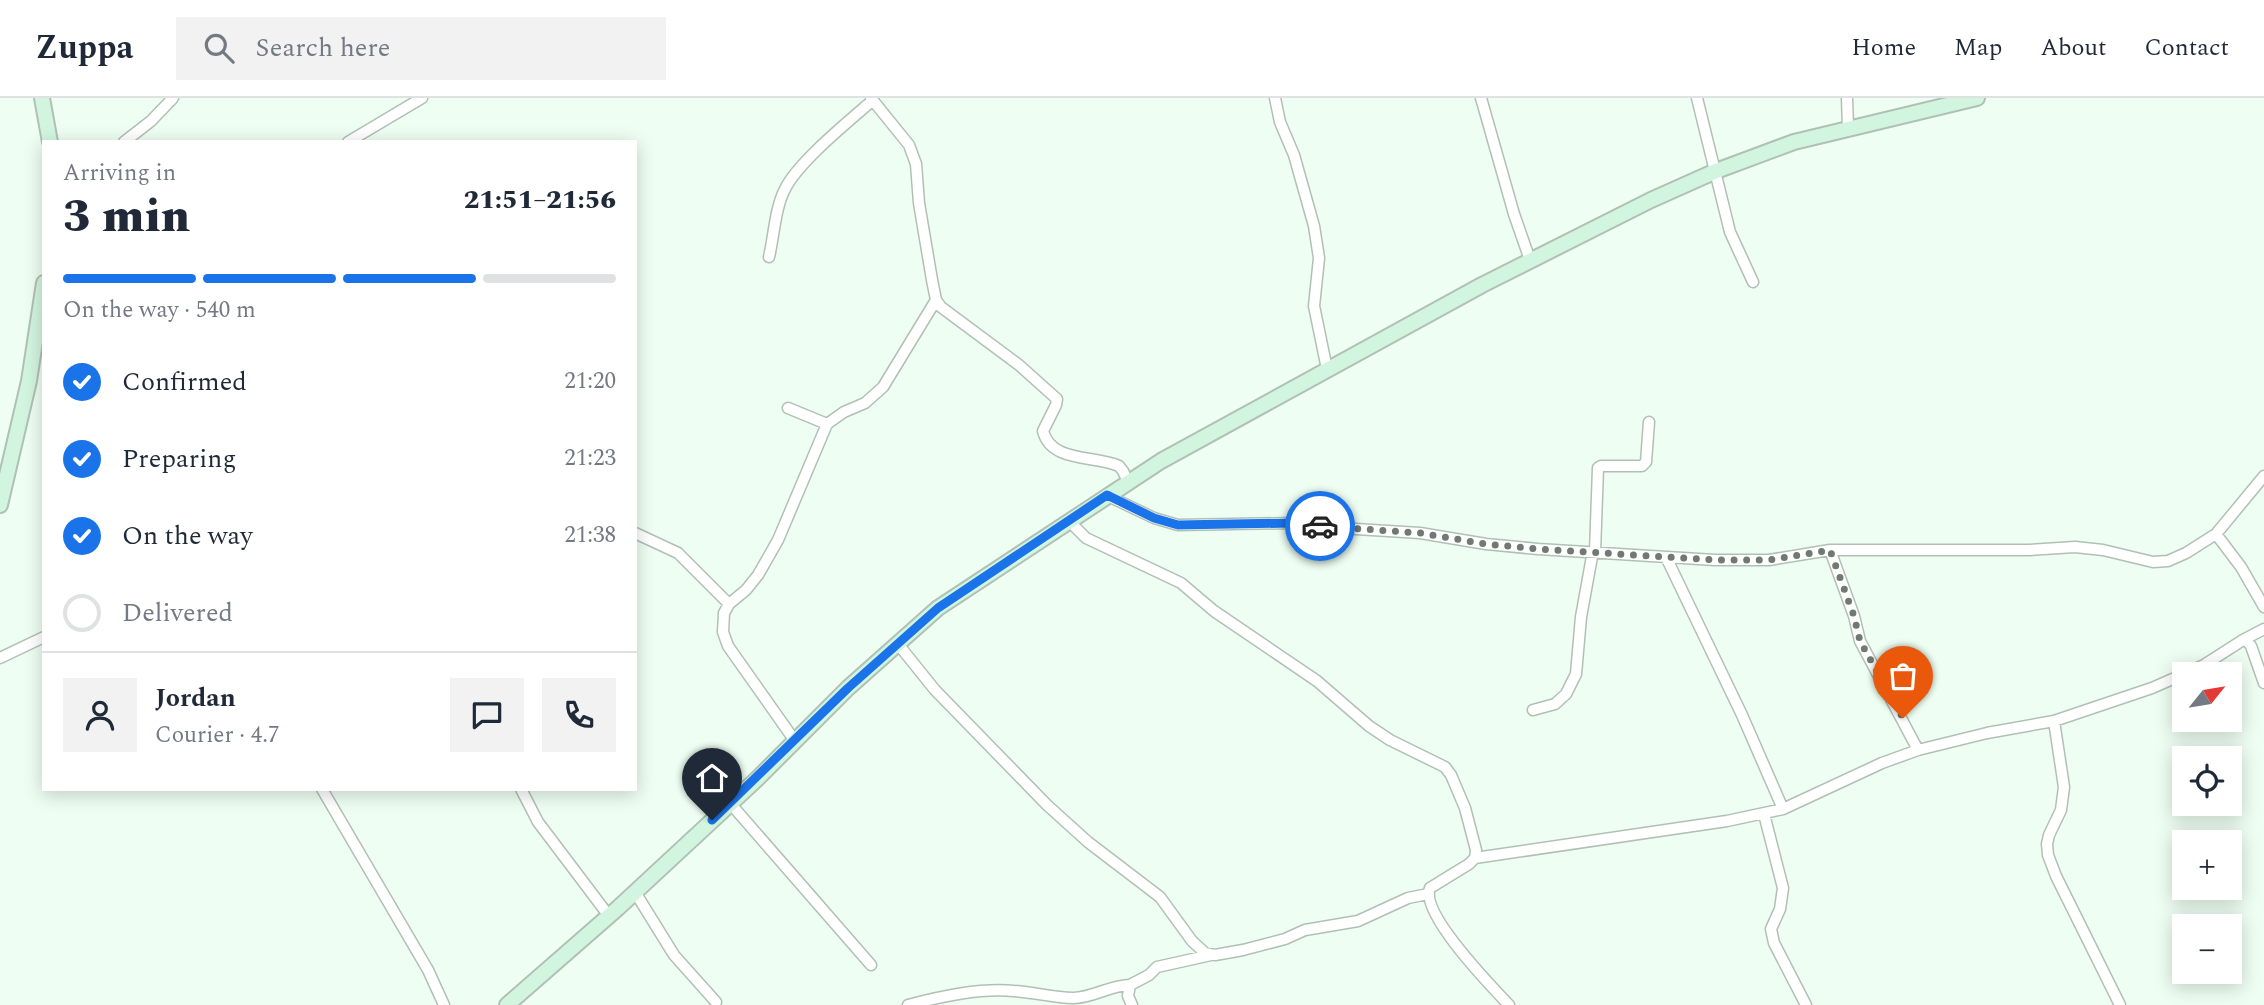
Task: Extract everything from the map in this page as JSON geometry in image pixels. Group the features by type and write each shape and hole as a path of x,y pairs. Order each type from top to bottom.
{"main road":[{"path":"42,98 50,140"},
{"path":"507,1005 609,916 848,688 938,608 1161,461 1530,260 1716,171 1794,142 1977,98"},
{"path":"0,505 29,381 42,298"}],"street":[{"path":"126,140 173,98"},
{"path":"351,140 422,98"},
{"path":"1275,98 1280,122 1294,155 1314,226 1319,258 1314,306 1327,369"},
{"path":"1481,98 1514,215 1530,260"},
{"path":"1697,98 1730,232 1753,282"},
{"path":"1847,98 1848,128"},
{"path":"769,257 784,190 831,137 872,99 909,145 916,164 919,203 936,300 948,313 1020,365 1056,399 1056,405 1043,431 1049,444 1066,454 1119,466 1128,482"},
{"path":"795,741 729,646 722,623 729,604 746,590 758,575 778,540 827,424 844,411 866,403 883,387 936,300"},
{"path":"788,408 827,424"},
{"path":"1533,710 1555,704 1566,694 1576,674 1581,617 1594,552 1598,468 1642,466 1646,462 1649,422"},
{"path":"1107,495 1154,518 1178,525 1292,523 1420,533 1512,547 1666,557 1769,560 1830,550 2016,550 2075,547 2103,550 2153,562 2168,561 2216,534 2264,476"},
{"path":"1069,521 1087,538 1181,583 1214,611 1317,681 1369,726 1390,740 1445,767 1465,808 1476,850 1475,858"},
{"path":"637,534 678,553 729,604"},
{"path":"2216,534 2241,567 2264,607"},
{"path":"1830,550 1854,616 1860,641 1918,750"},
{"path":"1666,557 1742,715 1783,809"},
{"path":"2209,662 2264,629"},
{"path":"0,658 42,638"},
{"path":"2244,640 2251,646 2264,683"},
{"path":"898,644 935,690 1047,805 1088,842 1160,897 1198,947 1205,953 1215,954"},
{"path":"908,1005 971,992 1011,990 1076,998 1116,986 1130,985 1149,975 1157,967 1284,939 1305,930 1358,921 1408,898 1428,894 1434,885 1475,858 1764,814 1783,809 1882,763 1918,750 1987,733 2054,721 2172,679"},
{"path":"2054,721 2064,787 2060,810 2049,835 2048,855 2120,1005"},
{"path":"323,791 428,970 444,1005"},
{"path":"522,791 538,822 609,916"},
{"path":"730,803 871,965"},
{"path":"1764,814 1783,888 1780,909 1772,929 1774,943 1806,1005"},
{"path":"635,892 674,955 716,1002"},
{"path":"1428,894 1441,924 1464,956 1508,1005"},
{"path":"1185,931 1189,960"},
{"path":"1130,985 1128,996 1132,1005"}],"way so far":[{"path":"1320,526 1420,533 1538,549 1715,560 1769,560 1830,550 1854,616 1860,641 1903,718"}],"route":[{"path":"712,820 848,688 938,608 1107,495 1154,518 1178,525 1292,523 1320,526"}]}
